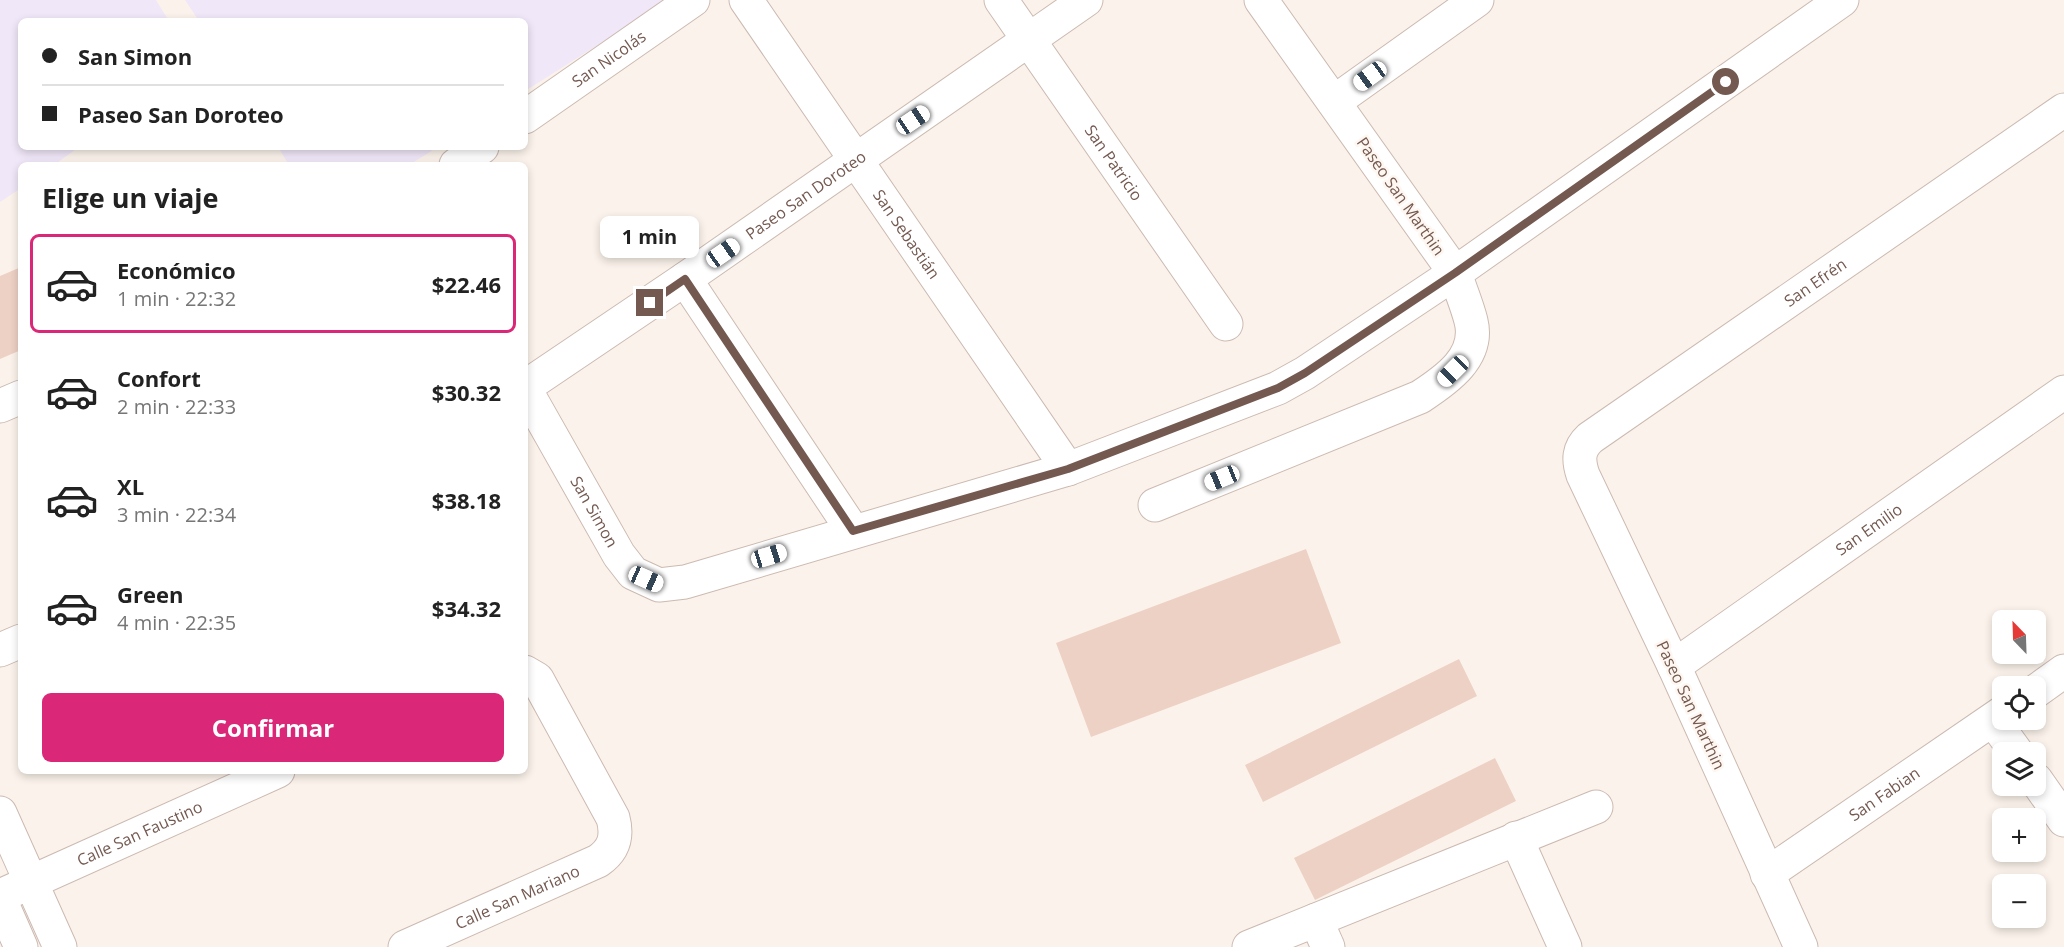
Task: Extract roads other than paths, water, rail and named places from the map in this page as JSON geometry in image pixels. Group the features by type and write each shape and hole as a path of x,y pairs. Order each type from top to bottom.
{"street":[{"name":"San Nicolás","path":"528,115 693,0"},
{"name":"San Sebastián","path":"746,0 1068,469"},
{"name":"San Patricio","path":"1000,0 1226,324"},
{"name":"Paseo San Doroteo","path":"528,386 1086,0"},
{"name":"Paseo San Marthin","path":"1155,505 1420,397 1445,380 1462,363 1472,345 1472,323 1455,273 1261,0"},
{"path":"1334,102 1477,0"},
{"name":"San Simon","path":"528,393 619,555 633,573 659,585 685,582 1068,469 1278,388 1305,373 1455,273 1842,0"},
{"name":"San Efrén","path":"1580,464 1583,444 1590,438 2064,110"},
{"path":"460,162 478,150"},
{"path":"685,279 853,531"},
{"name":"San Emilio","path":"1674,666 2064,392"},
{"path":"0,406 18,398"},
{"name":"Paseo San Marthin","path":"1580,464 1801,947"},
{"path":"0,650 18,642"},
{"path":"2046,684 2064,671"},
{"name":"Calle San Mariano","path":"405,947 598,861 607,855 616,837 613,818 537,680 528,674"},
{"name":"San Fabian","path":"1767,874 1992,721"},
{"name":"Calle San Faustino","path":"0,897 271,774"},
{"path":"2046,794 2064,820"},
{"path":"1250,947 1322,933 1516,838 1596,807"},
{"path":"0,813 60,947"},
{"path":"1516,838 1565,947"},
{"path":"0,897 21,947"}]}
